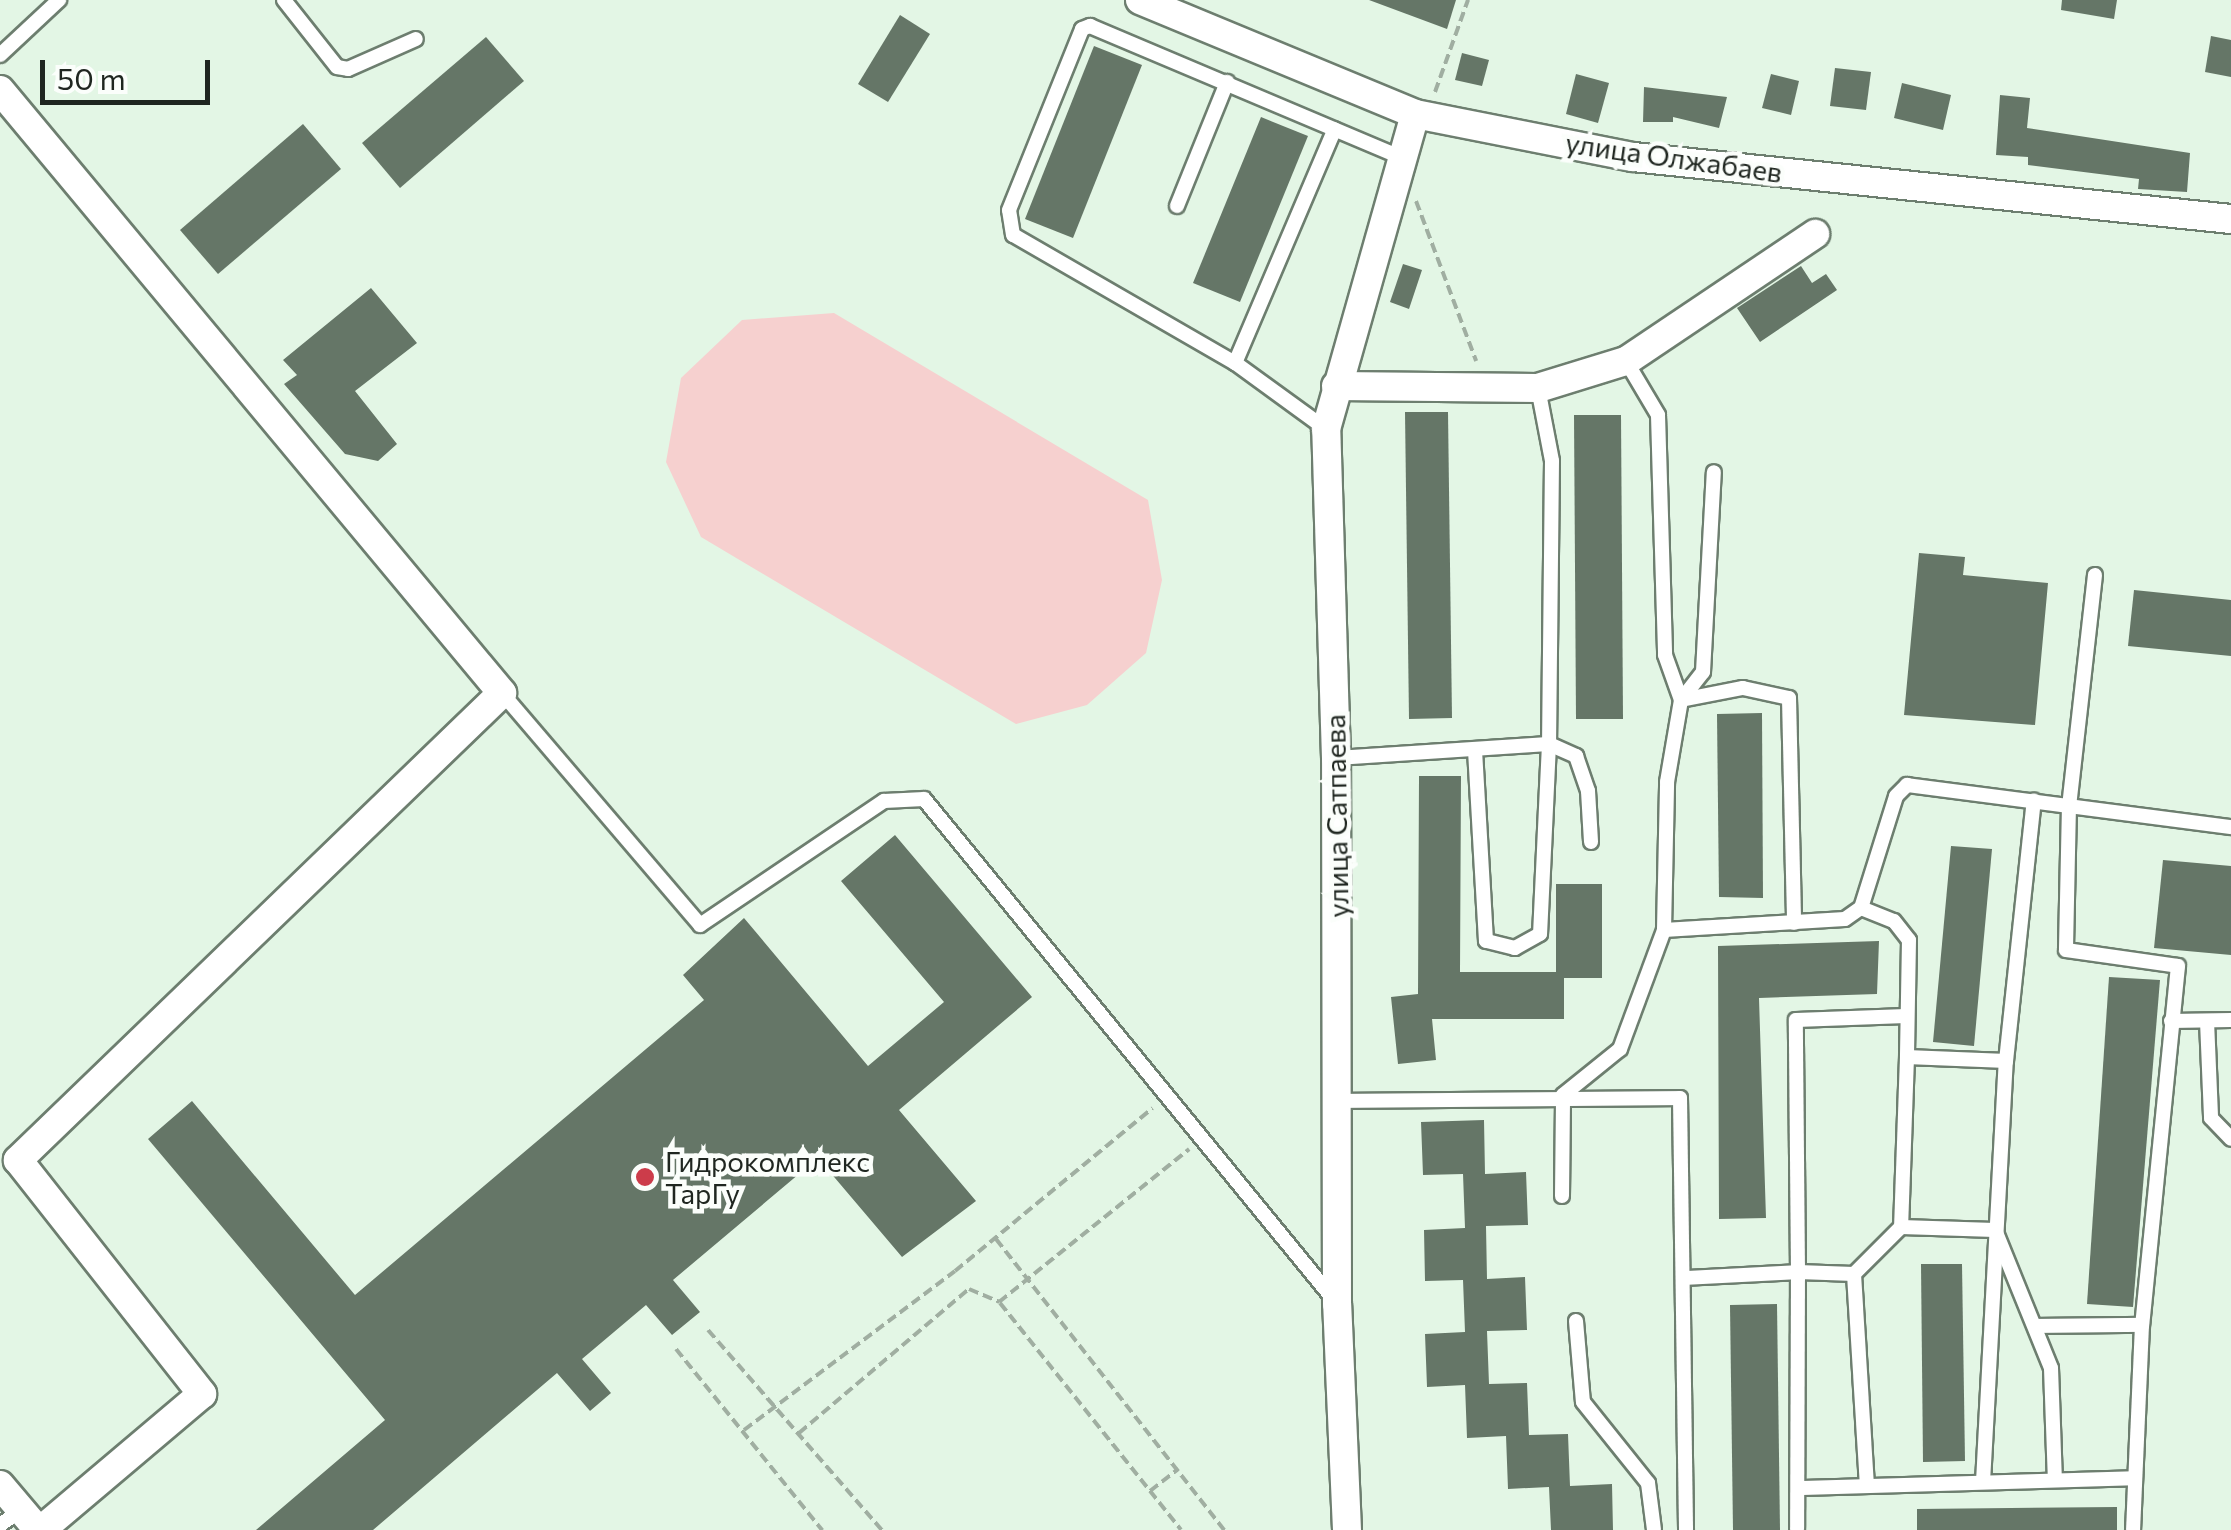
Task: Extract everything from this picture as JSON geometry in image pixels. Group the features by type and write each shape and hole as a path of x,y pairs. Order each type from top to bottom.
{"street":[{"name":"улица Олжабаев","path":"1140,0 1415,114 1633,157 2231,219"},
{"path":"0,90 502,692 18,1160 202,1394 25,1524 0,1485"},
{"name":"улица Сатпаева","path":"1347,1530 1338,1304 1336,758 1326,429 1415,114"},
{"path":"1336,386 1538,388 1626,361 1815,234"}],"lane":[{"path":"0,55 59,0"},
{"path":"284,0 337,67 348,69 416,39"},
{"path":"1326,429 1235,363 1008,228 1082,30 1104,28 1400,157"},
{"path":"1177,206 1227,82"},
{"path":"1235,363 1335,128"},
{"path":"1626,361 1658,415 1665,655 1681,700"},
{"path":"1475,749 1486,941 1515,948 1540,934 1548,744 1552,462 1538,388"},
{"path":"1563,1095 1620,1049 1664,930 1667,782 1681,700 1703,672 1714,472"},
{"path":"2095,575 2069,804 2066,950 2178,966 2142,1325 2133,1530"},
{"path":"1681,700 1743,688 1788,698 1794,923"},
{"path":"502,692 700,924 884,801 924,800 1338,1304"},
{"path":"1336,758 1548,744 1576,756 1588,791 1591,842"},
{"path":"1664,930 1845,919 1862,908 1896,796 1908,785 2231,827"},
{"path":"1983,1482 2006,1061 2034,800"},
{"path":"1684,1278 1798,1272 1854,1274 1901,1227 1908,940 1894,921 1862,908"},
{"path":"1797,1529 1802,1488 1796,1020 1906,1016"},
{"path":"2171,1021 2231,1020"},
{"path":"2207,1021 2211,1118 2231,1139"},
{"path":"1907,1057 2006,1061"},
{"path":"1562,1196 1563,1095"},
{"path":"1339,1101 1563,1095 1680,1098 1686,1530"},
{"path":"1901,1227 1994,1230"},
{"path":"1994,1230 2039,1326 2051,1368 2055,1480"},
{"path":"1854,1274 1867,1486"},
{"path":"1576,1321 1583,1402 1648,1483 1654,1530"},
{"path":"2039,1326 2142,1325"},
{"path":"1802,1488 2136,1478"}],"path":[{"path":"1415,114 1436,91 1468,0"},
{"path":"1400,157 1450,278 1483,390"},
{"path":"744,1430 995,1238 1156,1105 1168,1120"},
{"path":"1000,1302 1190,1148 1179,1134"},
{"path":"995,1238 1224,1530"},
{"path":"799,1433 969,1289 1000,1302 1180,1530"},
{"path":"708,1330 882,1530"},
{"path":"676,1348 822,1530"},
{"path":"1149,1492 1178,1470"},
{"path":"868,1530 876,1524"}],"shaded area":[{"path":"834,313 1148,500 1162,580 1146,653 1087,705 1016,724 701,537 666,462 681,378 742,320"}],"building":[{"path":"1369,0 1456,0 1447,29"},
{"path":"2062,0 2117,0 2114,19 2061,10"},
{"path":"900,15 930,34 888,102 858,84"},
{"path":"2211,36 2231,40 2231,77 2205,72"},
{"path":"486,37 524,81 400,188 362,143"},
{"path":"1094,46 1142,65 1073,238 1025,219"},
{"path":"1462,53 1489,60 1482,86 1455,80"},
{"path":"1835,68 1871,72 1866,110 1830,106"},
{"path":"1576,74 1609,83 1598,123 1566,114"},
{"path":"1771,74 1799,81 1791,115 1762,108"},
{"path":"1902,83 1951,95 1943,130 1894,118"},
{"path":"1644,87 1727,97 1719,128 1673,117 1673,122 1643,122"},
{"path":"2000,95 2030,98 2027,128 2190,153 2187,192 2138,189 2139,179 2028,165 2028,157 1996,155"},
{"path":"1261,117 1308,136 1240,302 1193,283"},
{"path":"303,124 341,169 218,274 180,230"},
{"path":"1403,264 1422,270 1409,309 1390,302"},
{"path":"1801,266 1812,283 1826,274 1837,290 1760,342 1737,308"},
{"path":"371,288 417,343 355,391 397,444 378,461 345,454 284,384 297,375 283,360"},
{"path":"1405,412 1448,412 1452,718 1409,719"},
{"path":"1574,415 1621,415 1623,719 1576,719"},
{"path":"1919,553 1965,557 1963,575 2048,583 2035,725 1904,715"},
{"path":"2134,590 2231,600 2231,656 2128,646"},
{"path":"1762,713 1763,898 1719,897 1717,714"},
{"path":"1419,776 1461,776 1460,972 1556,972 1556,884 1602,884 1602,978 1564,978 1564,1019 1432,1019 1436,1060 1398,1064 1391,997 1418,994"},
{"name":"Гидрокомплекс ТарГу","path":"895,835 1032,997 899,1110 976,1201 902,1257 818,1158 673,1280 700,1312 672,1335 646,1305 582,1359 611,1393 590,1411 557,1373 373,1530 256,1530 385,1420 148,1139 192,1101 355,1295 704,1000 683,975 744,918 868,1066 944,1002 841,881"},
{"path":"1951,846 1992,849 1974,1046 1933,1042"},
{"path":"2163,860 2231,866 2231,955 2154,948"},
{"path":"1879,941 1877,994 1759,998 1766,1218 1719,1219 1718,946"},
{"path":"2109,977 2160,980 2133,1307 2087,1304"},
{"path":"1484,1120 1485,1174 1526,1172 1528,1225 1486,1226 1487,1279 1525,1277 1527,1330 1487,1331 1489,1384 1527,1383 1529,1435 1568,1434 1570,1486 1612,1484 1613,1530 1551,1530 1549,1487 1508,1489 1506,1436 1467,1438 1465,1385 1427,1387 1425,1334 1465,1332 1463,1280 1425,1281 1424,1230 1465,1228 1463,1174 1423,1175 1421,1122"},
{"path":"1921,1264 1962,1264 1965,1461 1923,1462"},
{"path":"1777,1304 1780,1530 1733,1530 1730,1305"},
{"path":"2117,1507 2117,1530 1917,1530 1917,1509"}],"place":[{"name":"Гидрокомплекс ТарГу","path":"645,1177"}]}
